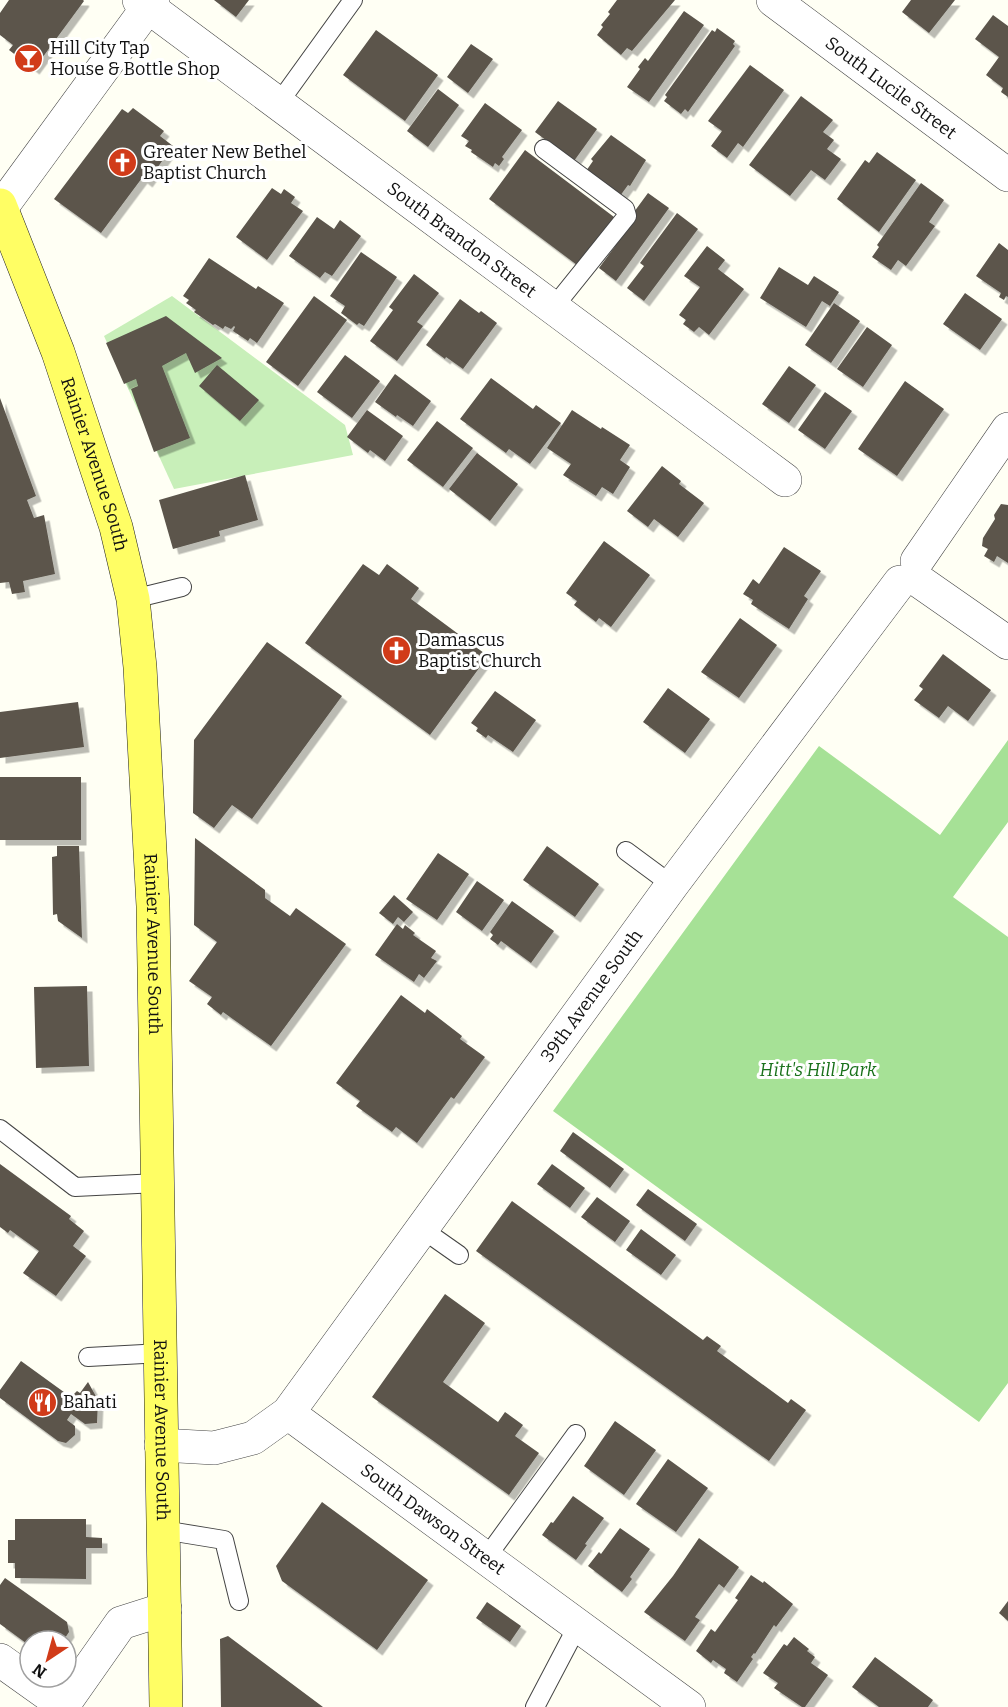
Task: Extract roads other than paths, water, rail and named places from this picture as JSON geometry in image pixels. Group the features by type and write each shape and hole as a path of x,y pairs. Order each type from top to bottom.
{"main road":[{"name":"Rainier Avenue South","path":"0,206 9,256 58,352 116,527 133,599 140,667 153,906 166,1707"}],"street":[{"name":"South Lucile Street","path":"773,0 1008,175"},
{"name":"South Brandon Street","path":"147,2 278,104 785,480"},
{"path":"0,206 147,2"},
{"name":"39th Avenue South","path":"288,1413 672,885 912,575 1008,429"},
{"path":"912,575 1008,643"},
{"path":"161,1445 214,1448 253,1438 288,1413"},
{"name":"South Dawson Street","path":"288,1413 689,1707"},
{"path":"0,1660 63,1706 121,1623 165,1609"}],"lane":[{"path":"278,104 353,0"},
{"path":"544,149 625,209 627,216 553,308"},
{"path":"133,599 182,587"},
{"path":"626,851 672,885"},
{"path":"0,1129 75,1187 158,1183"},
{"path":"422,1229 459,1255"},
{"path":"88,1357 162,1353"},
{"path":"486,1558 576,1434"},
{"path":"163,1530 224,1540 239,1601"},
{"path":"535,1707 578,1625"}],"place":[{"name":"Hill City Tap House & Bottle Shop","path":"29,58"},
{"name":"Greater New Bethel Baptist Church","path":"122,162"},
{"name":"Damascus Baptist Church","path":"397,650"},
{"name":"Bahati","path":"42,1402"}],"park label":[{"name":"Hitt's Hill Park","path":"818,1070"}]}
